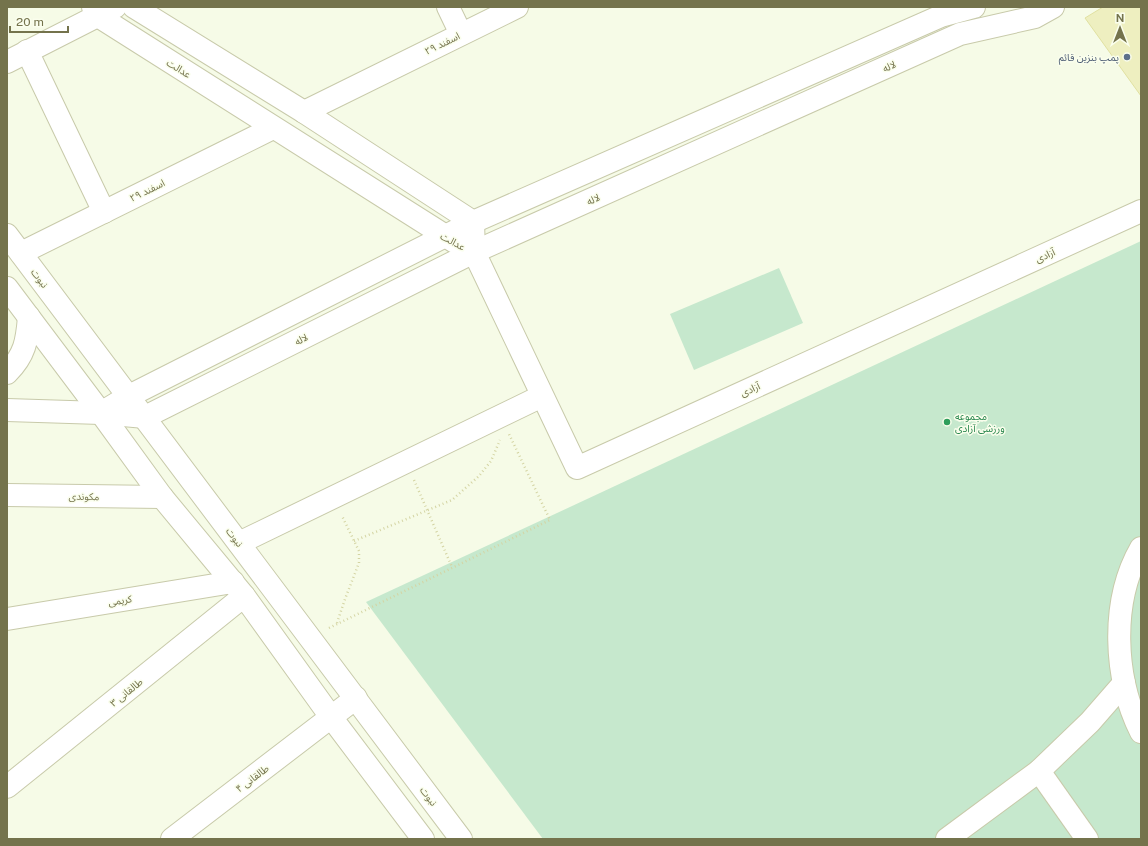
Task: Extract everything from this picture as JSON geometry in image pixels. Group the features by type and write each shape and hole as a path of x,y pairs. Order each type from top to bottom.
{"street":[{"path":"134,7 304,112 473,222"},
{"path":"448,7 461,34"},
{"name":"۲۹ اسفند","path":"304,112 517,7"},
{"name":"لاله","path":"145,417 474,252 960,34 1034,17 1053,7"},
{"path":"101,413 129,396 473,222 953,9 960,34"},
{"path":"7,62 102,10"},
{"name":"عدالت","path":"102,10 273,128 445,237 474,252 473,222"},
{"path":"27,52 104,212"},
{"name":"۲۹ اسفند","path":"21,253 273,128"},
{"name":"آزادی","path":"474,252 577,468 1141,211"},
{"name":"نبوت","path":"7,235 461,839"},
{"path":"7,288 162,497 239,589 413,836"},
{"path":"7,373 16,364 26,343 29,317"},
{"path":"239,543 406,462 502,421 542,396"},
{"path":"7,410 101,413 145,417"},
{"path":"136,462 139,452 145,444 156,441 165,444"},
{"name":"مکوندی","path":"7,495 162,497"},
{"path":"1141,548 1128,580 1123,598 1119,647 1121,672 1134,719 1141,732"},
{"name":"کریمی","path":"7,618 239,589"},
{"name":"طالقانی ۳","path":"7,787 239,589"},
{"path":"946,839 1039,771 1090,722 1124,683"},
{"name":"طالقانی ۴","path":"172,839 356,698"},
{"path":"1039,771 1087,839"}],"path":[{"path":"354,541 452,500 480,476 491,461 499,444 502,421"},
{"path":"310,637 550,520 502,421"},
{"path":"406,462 452,567"},
{"path":"333,497 359,551 359,563 337,624"}],"green space":[{"name":"مجموعه ورزشی آزادی","path":"1141,241 1141,839 543,839 366,602"},
{"path":"779,268 803,323 694,370 670,314"}],"building":[{"name":"پمپ بنزین قائم","path":"1103,7 1141,7 1141,96 1085,18"}],"place":[{"name":"پمپ بنزین قائم","path":"1127,57"},
{"name":"مجموعه ورزشی آزادی","path":"947,422"}]}
